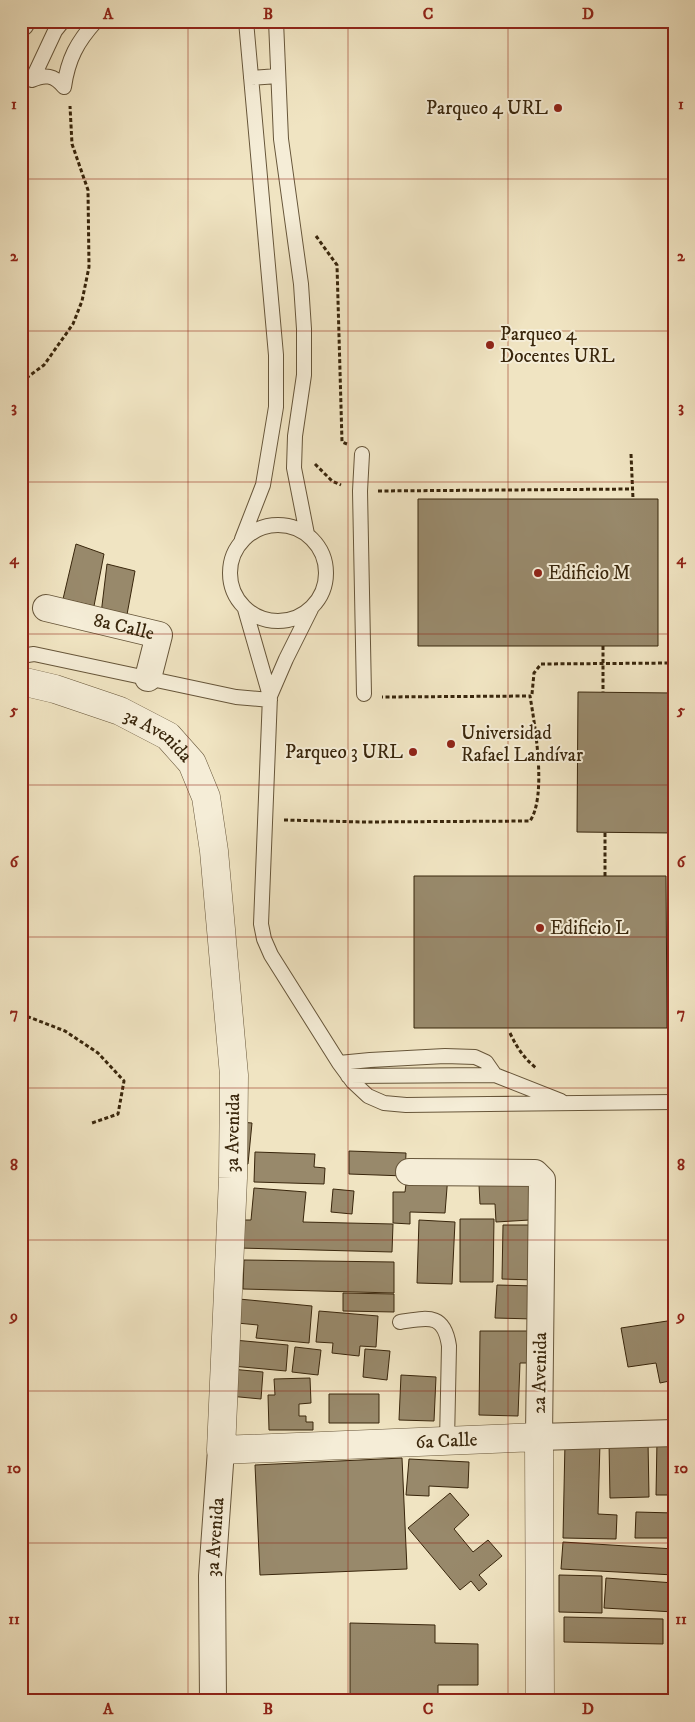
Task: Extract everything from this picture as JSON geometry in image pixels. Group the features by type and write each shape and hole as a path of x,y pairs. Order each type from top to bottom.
{"street":[{"name":"8a Calle","path":"46,608 159,635 148,678"},
{"name":"3a Avenida","path":"21,681 55,689 120,711 168,736 192,763 206,797 214,851 234,1075 233,1178 221,1450 212,1576 213,1701"},
{"name":"2a Avenida","path":"409,1172 535,1173 542,1180 539,1437 540,1701"},
{"name":"6a Calle","path":"221,1450 674,1433"}],"lane":[{"path":"63,21 55,31 32,80 41,76 51,76 58,80 66,92"},
{"path":"66,92 66,69 76,47 96,21"},
{"path":"246,21 276,355 276,408 262,485 242,539 234,550 230,562 229,575 231,588 237,599 245,609 257,617 270,621 284,621 298,617 312,608"},
{"path":"276,21 281,139 302,293 304,375 295,436 294,468 307,534"},
{"path":"251,78 278,76"},
{"path":"257,140 281,139"},
{"path":"362,454 360,491 364,694"},
{"path":"242,539 253,531 266,526 280,524 294,527 307,534 318,546 325,561 326,578 322,594 312,608 286,659 270,698"},
{"path":"245,609 270,698 261,924 264,940 271,955 348,1076 368,1096 384,1104 430,1106 674,1102"},
{"path":"21,656 34,654 236,697 270,698"},
{"path":"339,1063 475,1056 486,1062 495,1075"},
{"path":"348,1076 495,1075 569,1104"},
{"path":"400,1322 425,1318 440,1322 447,1332 449,1346 447,1441"}],"path":[{"path":"21,382 44,365 73,324 82,301 89,267 88,190 72,144 66,92"},
{"path":"631,454 633,499"},
{"path":"314,455 314,464 332,481 352,491 633,489"},
{"path":"603,646 603,692"},
{"path":"532,694 534,673 541,664 674,663"},
{"path":"278,820 372,822 530,821 536,813 537,737 530,696 364,697 364,694"},
{"path":"605,833 605,876"},
{"path":"667,980 674,980"},
{"path":"21,1014 65,1031 98,1053 124,1081 118,1114 92,1123"},
{"path":"510,1033 517,1049 525,1059 542,1073"}],"building":[{"name":"Edificio M","path":"418,499 658,499 658,646 418,646"},
{"path":"76,544 104,554 94,606 63,599"},
{"path":"107,564 135,571 126,620 101,614"},
{"path":"578,692 674,693 674,833 577,832"},
{"name":"Edificio L","path":"414,876 666,876 667,1028 414,1028"},
{"path":"240,1122 252,1123 248,1164 236,1163"},
{"path":"349,1151 406,1153 405,1176 349,1174"},
{"path":"255,1152 315,1154 314,1167 325,1168 324,1184 254,1182"},
{"path":"448,1175 445,1213 410,1212 410,1224 393,1223 393,1192 405,1192 406,1184"},
{"path":"529,1183 530,1220 496,1222 495,1204 480,1204 479,1185"},
{"path":"254,1188 306,1192 303,1222 393,1224 392,1252 239,1248 239,1220 251,1220"},
{"path":"333,1189 354,1191 352,1214 331,1212"},
{"path":"460,1219 494,1219 493,1282 460,1282"},
{"path":"419,1220 455,1222 452,1284 417,1283"},
{"path":"503,1225 536,1225 535,1280 502,1279"},
{"path":"244,1260 394,1262 394,1293 243,1289"},
{"path":"497,1285 535,1286 534,1319 495,1318"},
{"path":"343,1293 394,1294 394,1312 343,1311"},
{"path":"239,1299 312,1306 309,1343 256,1338 258,1325 237,1323"},
{"path":"319,1311 378,1316 376,1347 360,1346 359,1356 332,1353 333,1343 316,1342"},
{"path":"674,1320 674,1380 660,1383 656,1363 628,1367 621,1328"},
{"path":"480,1331 535,1331 534,1363 520,1363 518,1416 479,1415"},
{"path":"234,1340 288,1345 286,1371 232,1366"},
{"path":"295,1347 321,1350 318,1375 292,1372"},
{"path":"365,1349 390,1351 387,1380 363,1377"},
{"path":"231,1369 263,1372 261,1399 229,1396"},
{"path":"401,1375 436,1377 434,1421 399,1420"},
{"path":"310,1378 311,1403 299,1404 299,1416 306,1416 306,1422 313,1422 313,1430 269,1430 268,1395 275,1395 274,1379"},
{"path":"329,1394 379,1394 379,1423 329,1423"},
{"path":"657,1440 674,1440 674,1495 656,1495"},
{"path":"648,1441 649,1497 610,1498 609,1442"},
{"path":"565,1442 600,1443 598,1514 617,1515 616,1539 563,1538"},
{"path":"402,1458 407,1569 260,1575 255,1465"},
{"path":"409,1459 469,1462 468,1488 429,1486 429,1496 406,1495"},
{"path":"450,1493 469,1515 454,1529 473,1552 488,1540 502,1556 479,1575 487,1584 479,1591 471,1581 460,1590 408,1528"},
{"path":"636,1512 674,1513 674,1538 635,1538"},
{"path":"563,1542 674,1549 674,1575 561,1569"},
{"path":"559,1575 602,1576 602,1613 559,1612"},
{"path":"606,1578 674,1583 674,1612 604,1608"},
{"path":"564,1617 663,1619 663,1644 564,1642"},
{"path":"350,1623 435,1625 435,1643 478,1644 478,1685 438,1685 438,1701 350,1701"}],"place":[{"name":"Parqueo 4 URL","path":"558,108"},
{"name":"Parqueo 4 Docentes URL","path":"490,345"},
{"name":"Edificio M","path":"538,573"},
{"name":"Universidad Rafael Landívar","path":"451,744"},
{"name":"Parqueo 3 URL","path":"413,752"},
{"name":"Edificio L","path":"540,928"}]}
